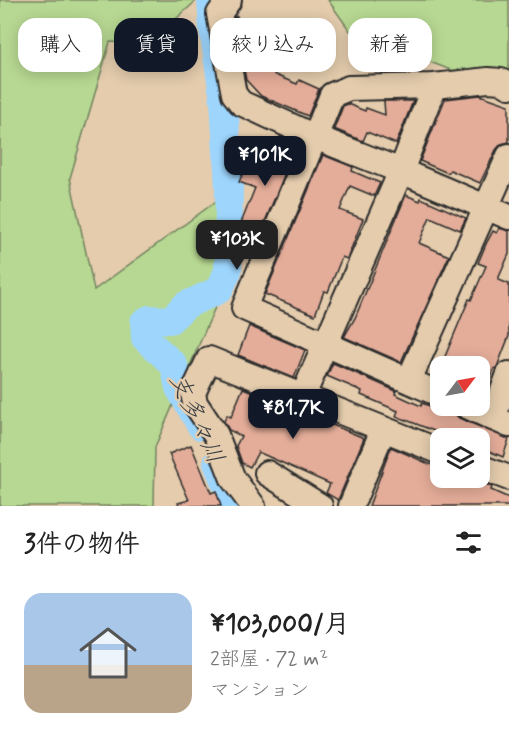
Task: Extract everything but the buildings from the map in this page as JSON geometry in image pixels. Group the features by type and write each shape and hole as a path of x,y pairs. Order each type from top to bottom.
{"street":[{"path":"229,0 219,14 234,94 240,103 315,138 401,171 509,217"},
{"path":"430,389 244,308 332,96 349,88 434,86 488,80 501,81 509,86"},
{"path":"302,398 401,171 434,86"},
{"path":"409,380 509,156"},
{"path":"253,506 233,479 216,435 195,403 193,393 209,359 430,448"},
{"path":"501,422 509,374"},
{"path":"351,506 382,430"},
{"path":"490,471 509,478"},
{"path":"267,473 320,506"}],"green space":[{"path":"0,0 197,0 177,18 114,18 114,42 110,42 102,69 102,18 18,18 18,72 101,72 70,178 94,290 225,195 216,305 155,447 154,506 0,506"},
{"path":"328,0 509,0 509,76 461,74 432,63 432,18 348,18 348,28"}],"waterway":[{"name":"支多々川","path":"201,426 179,388 174,365 145,338 144,322 149,319 170,320 186,305 219,290 228,271 229,187 224,100 211,0"},
{"name":"支多々川","path":"217,463 235,506"}]}
